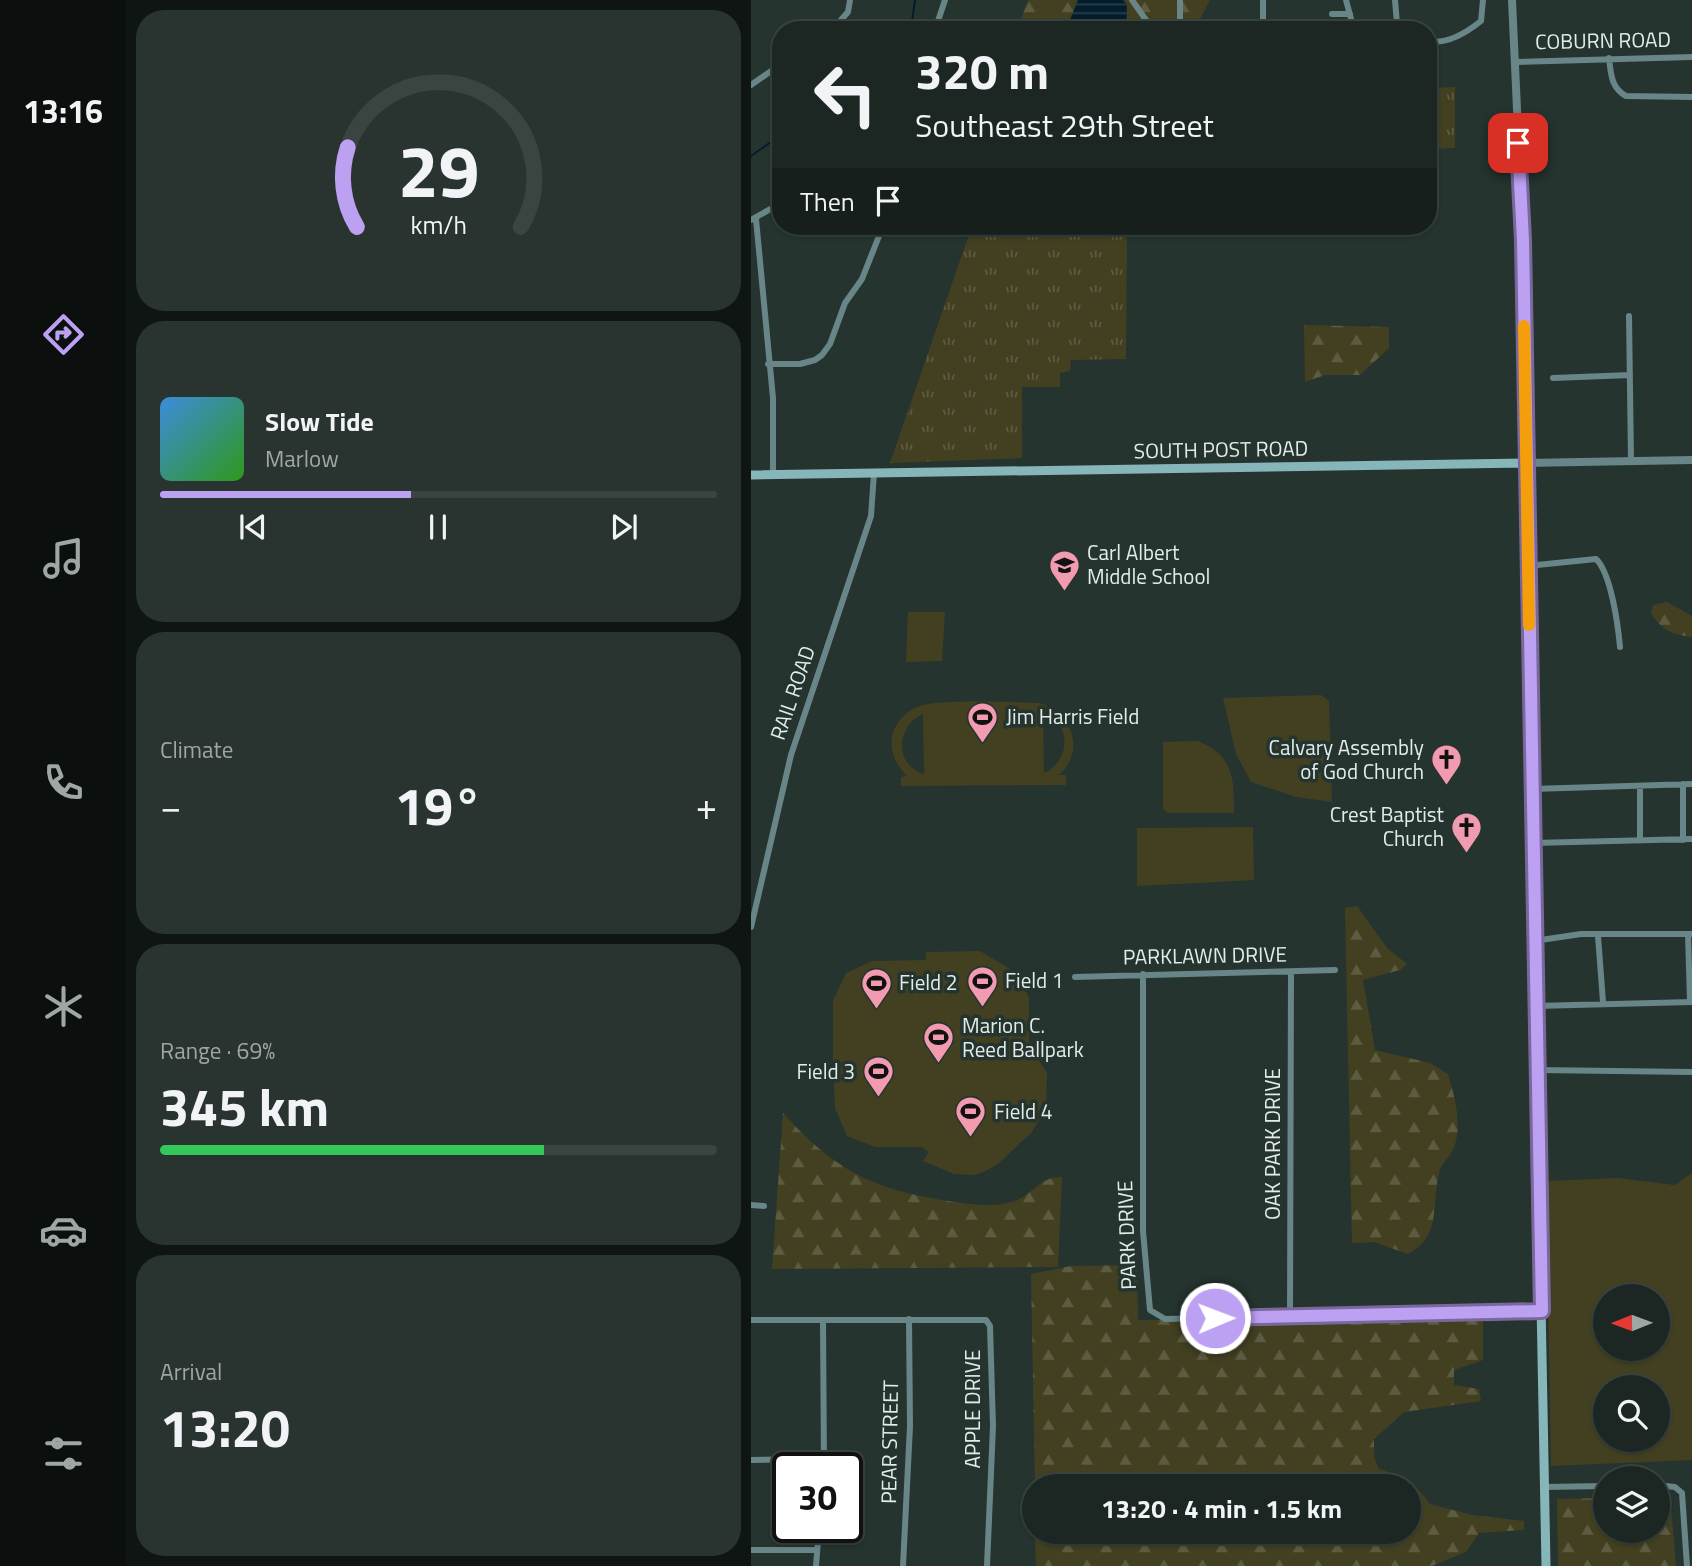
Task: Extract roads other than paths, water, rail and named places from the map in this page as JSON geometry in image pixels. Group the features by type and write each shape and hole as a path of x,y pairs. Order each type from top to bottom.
{"main road":[{"name":"SOUTH POST ROAD","path":"751,475 1525,463"},
{"path":"1525,463 1545,1566"}],"street":[{"path":"840,21 848,12 850,0"},
{"path":"938,21 945,0"},
{"path":"1132,0 1147,21"},
{"path":"1180,0 1180,21"},
{"path":"1263,0 1263,21"},
{"path":"1346,0 1352,21"},
{"path":"1395,0 1397,21"},
{"path":"1437,41 1448,40 1481,21 1483,0"},
{"path":"1512,0 1523,240 1525,463"},
{"path":"1332,14 1350,14"},
{"name":"COBURN ROAD","path":"1514,62 1692,57"},
{"path":"1609,58 1612,81 1618,92 1625,96 1692,97"},
{"path":"751,85 772,70"},
{"path":"772,208 753,219 773,398 773,474"},
{"path":"769,364 800,364 822,355 830,344 845,303 862,279 879,235"},
{"path":"1629,316 1631,460"},
{"path":"1553,379 1630,375"},
{"name":"SOUTH POST ROAD","path":"1525,463 1692,460"},
{"name":"RAIL ROAD","path":"751,927 791,755 871,516 874,473"},
{"path":"1527,566 1596,559 1602,565 1607,580 1620,647"},
{"path":"1532,789 1692,784"},
{"path":"1683,785 1683,840"},
{"path":"1640,786 1640,841"},
{"path":"1533,843 1692,839"},
{"path":"1534,941 1581,934 1690,934 1691,1002 1603,1002 1535,1006"},
{"path":"1598,936 1603,1002"},
{"name":"PARKLAWN DRIVE","path":"1075,977 1335,970"},
{"name":"OAK PARK DRIVE","path":"1290,1317 1291,972"},
{"name":"PARK DRIVE","path":"1143,974 1143,1231 1149,1310 1165,1320 1542,1311"},
{"path":"1537,1070 1692,1072"},
{"path":"751,1205 764,1206"},
{"name":"APPLE DRIVE","path":"751,1320 978,1318 990,1326 993,1426 987,1566"},
{"name":"PEAR STREET","path":"903,1566 910,1426 909,1319"},
{"path":"823,1321 824,1452"},
{"path":"751,1460 772,1460"},
{"path":"1544,1487 1593,1486"},
{"path":"1670,1486 1675,1486 1682,1493 1687,1566"},
{"path":"816,1543 816,1566"},
{"path":"751,1550 815,1550"}],"water":[{"path":"1078,0 1123,0 1127,5 1126,21 1070,21"}],"waterway":[{"path":"912,21 915,0"},
{"path":"751,156 772,141"}],"place":[{"name":"Carl Albert Middle School","path":"1064,592"},
{"name":"Jim Harris Field","path":"983,744"},
{"name":"Calvary Assembly of God Church","path":"1447,787"},
{"name":"Crest Baptist Church","path":"1467,854"},
{"name":"Field 1","path":"982,1008"},
{"name":"Field 2","path":"876,1010"},
{"name":"Marion C. Reed Ballpark","path":"939,1065"},
{"name":"Field 3","path":"878,1099"},
{"name":"Field 4","path":"971,1139"}]}
